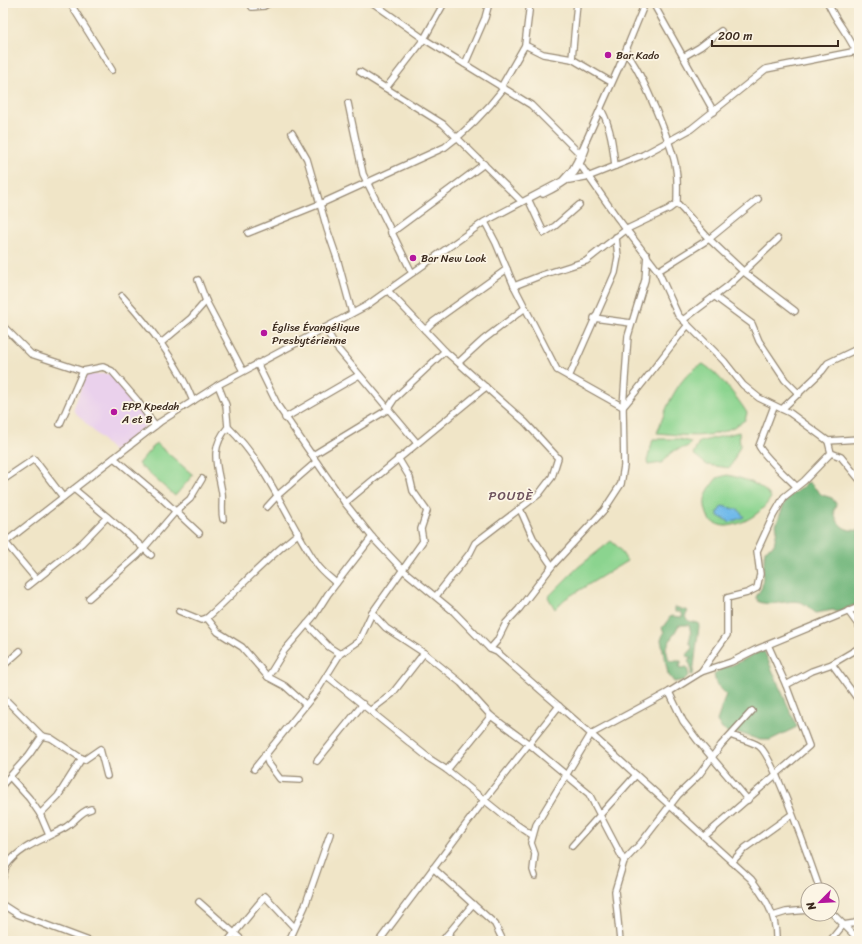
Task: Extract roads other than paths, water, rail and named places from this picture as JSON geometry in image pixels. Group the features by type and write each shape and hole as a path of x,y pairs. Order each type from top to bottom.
{"street":[{"path":"70,3 112,70"},
{"path":"250,3 252,7 264,6 269,3"},
{"path":"373,3 424,39 531,105 580,154"},
{"path":"386,88 424,39 444,3"},
{"path":"465,64 485,18 489,3"},
{"path":"248,233 367,183 445,147 458,138 489,107 526,45 530,3"},
{"path":"572,58 577,3"},
{"path":"366,306 484,222 562,181 579,162 580,154 645,3"},
{"path":"36,579 4,543 155,426 218,385 390,293 486,224 529,201 564,185 569,180 579,162 627,55 648,3"},
{"path":"653,3 714,112"},
{"path":"828,3 840,26 857,51 859,59"},
{"path":"683,56 700,47 721,31"},
{"path":"526,45 543,54 572,58 611,82"},
{"path":"569,180 590,176 643,155 691,129 766,69 857,51"},
{"path":"627,55 637,68 669,141 676,169 677,203 709,239 744,272 795,311"},
{"path":"360,72 443,124 522,201"},
{"path":"348,103 358,159 367,183 412,273"},
{"path":"602,111 608,121 616,166"},
{"path":"292,133 307,158 352,313"},
{"path":"579,162 590,176 594,186 658,270 672,305 683,320 724,362 743,385 759,398 782,409 828,441 859,439"},
{"path":"391,233 484,164"},
{"path":"658,270 709,239 758,199"},
{"path":"529,201 544,233 555,226 579,205"},
{"path":"514,286 542,275 586,261 627,229 669,210 677,203"},
{"path":"486,224 496,243 514,286 557,370 623,407"},
{"path":"569,377 614,273 618,257 616,237"},
{"path":"683,320 744,272 778,239"},
{"path":"490,649 497,641 506,623 519,610 552,566 604,510 621,484 624,466 623,407 626,357 631,323 645,280 647,255"},
{"path":"425,330 433,322 507,269"},
{"path":"198,280 206,301 243,371"},
{"path":"390,293 445,351 525,422 558,458 552,477 539,494 474,543 470,553 436,596"},
{"path":"122,296 161,343 187,385 192,401"},
{"path":"714,296 752,324 759,341 785,380 799,394"},
{"path":"161,343 191,318 206,301"},
{"path":"459,362 483,340 525,308"},
{"path":"594,318 631,323"},
{"path":"3,326 30,354 83,370 103,367 112,371 137,400 155,426"},
{"path":"623,407 647,380 675,340 688,326"},
{"path":"324,328 337,348 387,410 417,443"},
{"path":"782,409 799,394 828,363 859,348"},
{"path":"312,455 387,410 395,398 445,351"},
{"path":"257,363 285,418 345,503 372,537 404,570 465,622 490,649 496,652 591,734 751,879 764,896 773,916 776,925 776,941"},
{"path":"60,424 83,370"},
{"path":"285,418 359,375"},
{"path":"218,385 226,405 228,427 243,442 278,495 317,564 336,583"},
{"path":"345,503 360,492 398,458 486,388"},
{"path":"774,406 759,446 762,453 796,486"},
{"path":"223,518 222,498 216,468 216,455 219,437 228,427"},
{"path":"828,441 831,452 841,458 859,479"},
{"path":"701,672 727,635 727,598 747,593 757,588 760,574 756,551 784,497 804,481 831,452"},
{"path":"114,458 176,511 199,533"},
{"path":"254,768 327,676 340,654 359,641 372,613 391,584 404,570 423,541 422,529 427,511 413,491 405,468 398,458"},
{"path":"3,480 34,459 63,497"},
{"path":"267,507 278,495 316,462"},
{"path":"89,598 115,577 144,548 176,511 190,499 202,479"},
{"path":"74,489 144,548 151,556"},
{"path":"520,509 533,538 552,566"},
{"path":"28,586 82,543 107,517"},
{"path":"179,611 201,620 207,618 237,591 280,547 299,533"},
{"path":"268,677 284,651 307,624 336,583 372,537"},
{"path":"535,876 533,870 535,854 531,843 532,834 591,734 669,692 701,672 731,662 859,607"},
{"path":"848,611 859,626"},
{"path":"372,613 386,628 424,653 461,683 492,716 529,744 589,794 624,861"},
{"path":"207,618 218,632 242,647 268,677 285,686 305,704"},
{"path":"307,624 329,647 340,654"},
{"path":"705,836 809,746 786,685 768,645"},
{"path":"786,685 812,671 832,664 859,648"},
{"path":"3,666 20,650"},
{"path":"371,710 392,694 424,653"},
{"path":"832,664 859,701"},
{"path":"327,676 430,759 447,770 504,816 532,834"},
{"path":"669,692 683,721 748,800"},
{"path":"3,697 42,736 51,738 84,760 100,750 107,776"},
{"path":"317,761 363,704"},
{"path":"379,941 485,800 559,706"},
{"path":"620,941 615,891 624,861 752,711"},
{"path":"447,770 492,716"},
{"path":"731,735 760,746 776,776 817,882"},
{"path":"3,784 29,755 42,736"},
{"path":"265,754 268,763 280,779 300,780"},
{"path":"40,814 58,796 82,758"},
{"path":"572,846 600,817 636,775"},
{"path":"10,777 29,798 40,814 49,835"},
{"path":"3,877 6,866 16,854 49,835 67,827 76,820 82,812 91,809"},
{"path":"732,862 745,848 792,815"},
{"path":"289,941 307,899 330,834"},
{"path":"3,856 6,866"},
{"path":"433,868 495,924 502,941"},
{"path":"228,941 264,896 294,927"},
{"path":"199,902 243,941"},
{"path":"442,941 473,904"},
{"path":"3,905 18,914 90,941"},
{"path":"773,916 800,910"},
{"path":"830,941 843,925 856,923 859,919"},
{"path":"840,922 859,940"},
{"path":"447,935 453,941"}],"water":[{"path":"722,506 739,510 744,517 730,522 718,516 718,512"}],"place":[{"name":"Bar Kado","path":"608,55"},
{"name":"Bar New Look","path":"413,258"},
{"name":"Église Évangélique Presbytérienne","path":"264,333"},
{"name":"EPP Kpedah A et B","path":"114,412"}],"district":[{"name":"POUDÈ","path":"511,495"}]}
